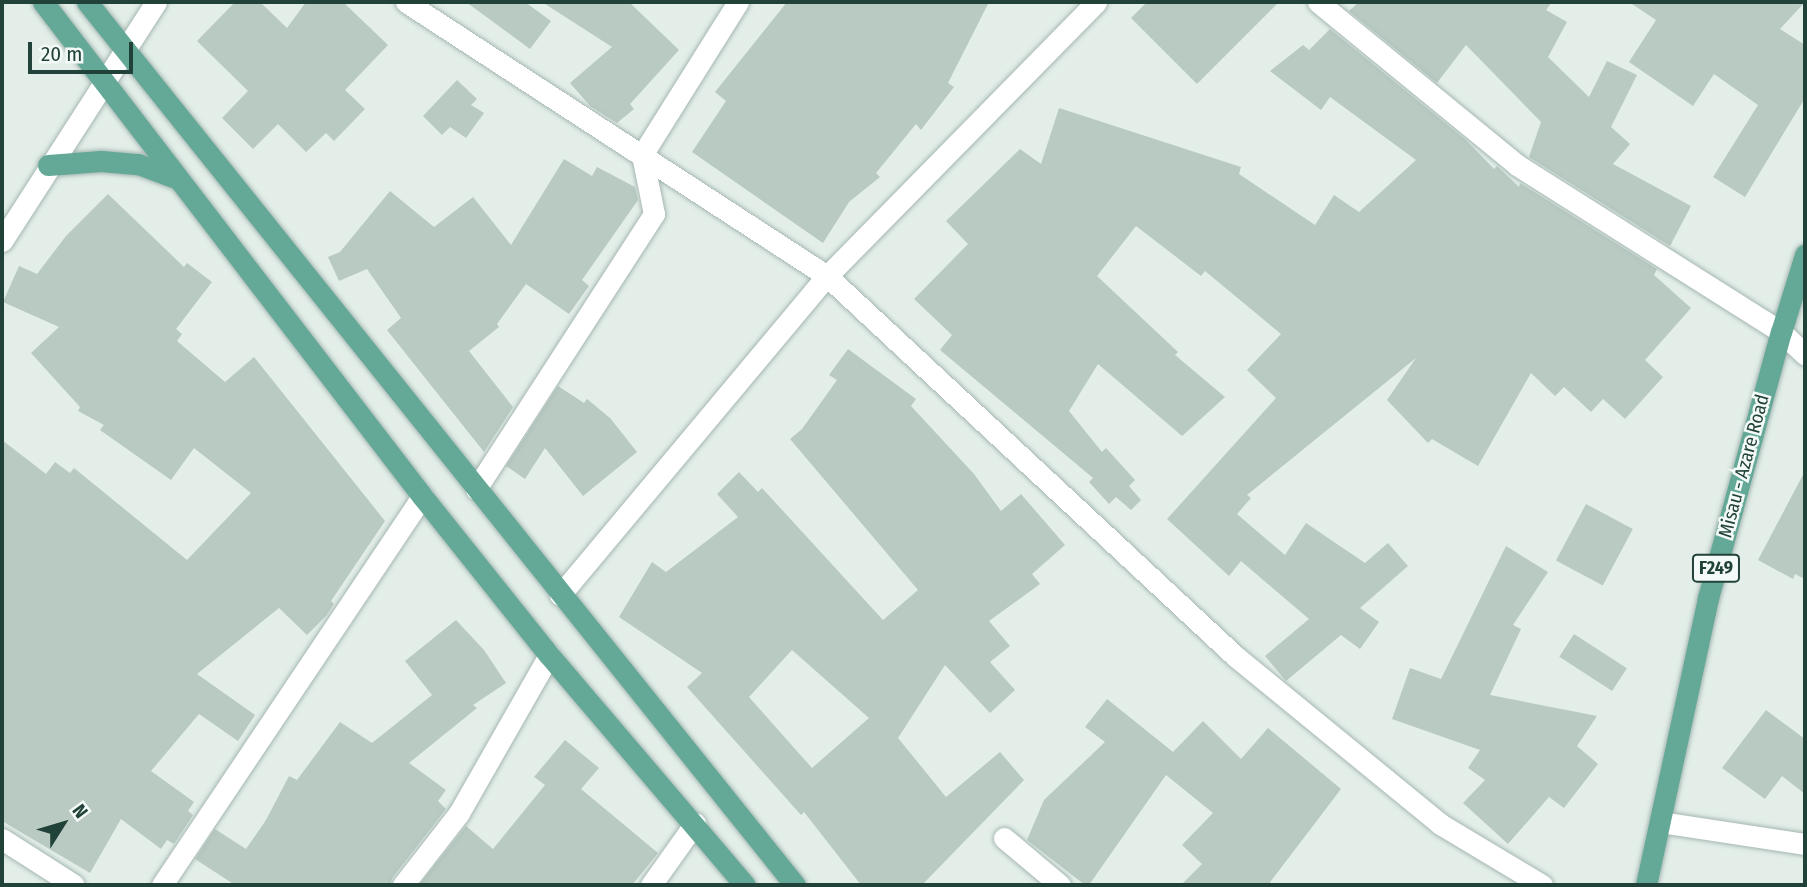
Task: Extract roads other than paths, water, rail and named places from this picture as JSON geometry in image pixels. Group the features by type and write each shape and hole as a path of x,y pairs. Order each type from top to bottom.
{"main road":[{"path":"43,2 422,496 549,655 695,823 745,885"},
{"path":"87,2 795,885"},
{"path":"48,165 101,161 138,164 176,178"},
{"name":"Misau - Azare Road","path":"1646,885 1708,598 1781,332 1805,255"}],"street":[{"path":"2,241 48,165 156,2"},
{"path":"406,2 827,276 1235,656 1440,824 1542,885"},
{"path":"476,489 654,215 642,155 738,2"},
{"path":"560,595 827,276 1096,2"},
{"path":"1318,2 1517,165 1781,332 1805,354"},
{"path":"162,885 422,496"},
{"path":"403,885 459,813 549,655"},
{"path":"1660,822 1805,844"},
{"path":"651,885 695,823"},
{"path":"1004,838 1060,885"},
{"path":"2,839 74,885"}]}
